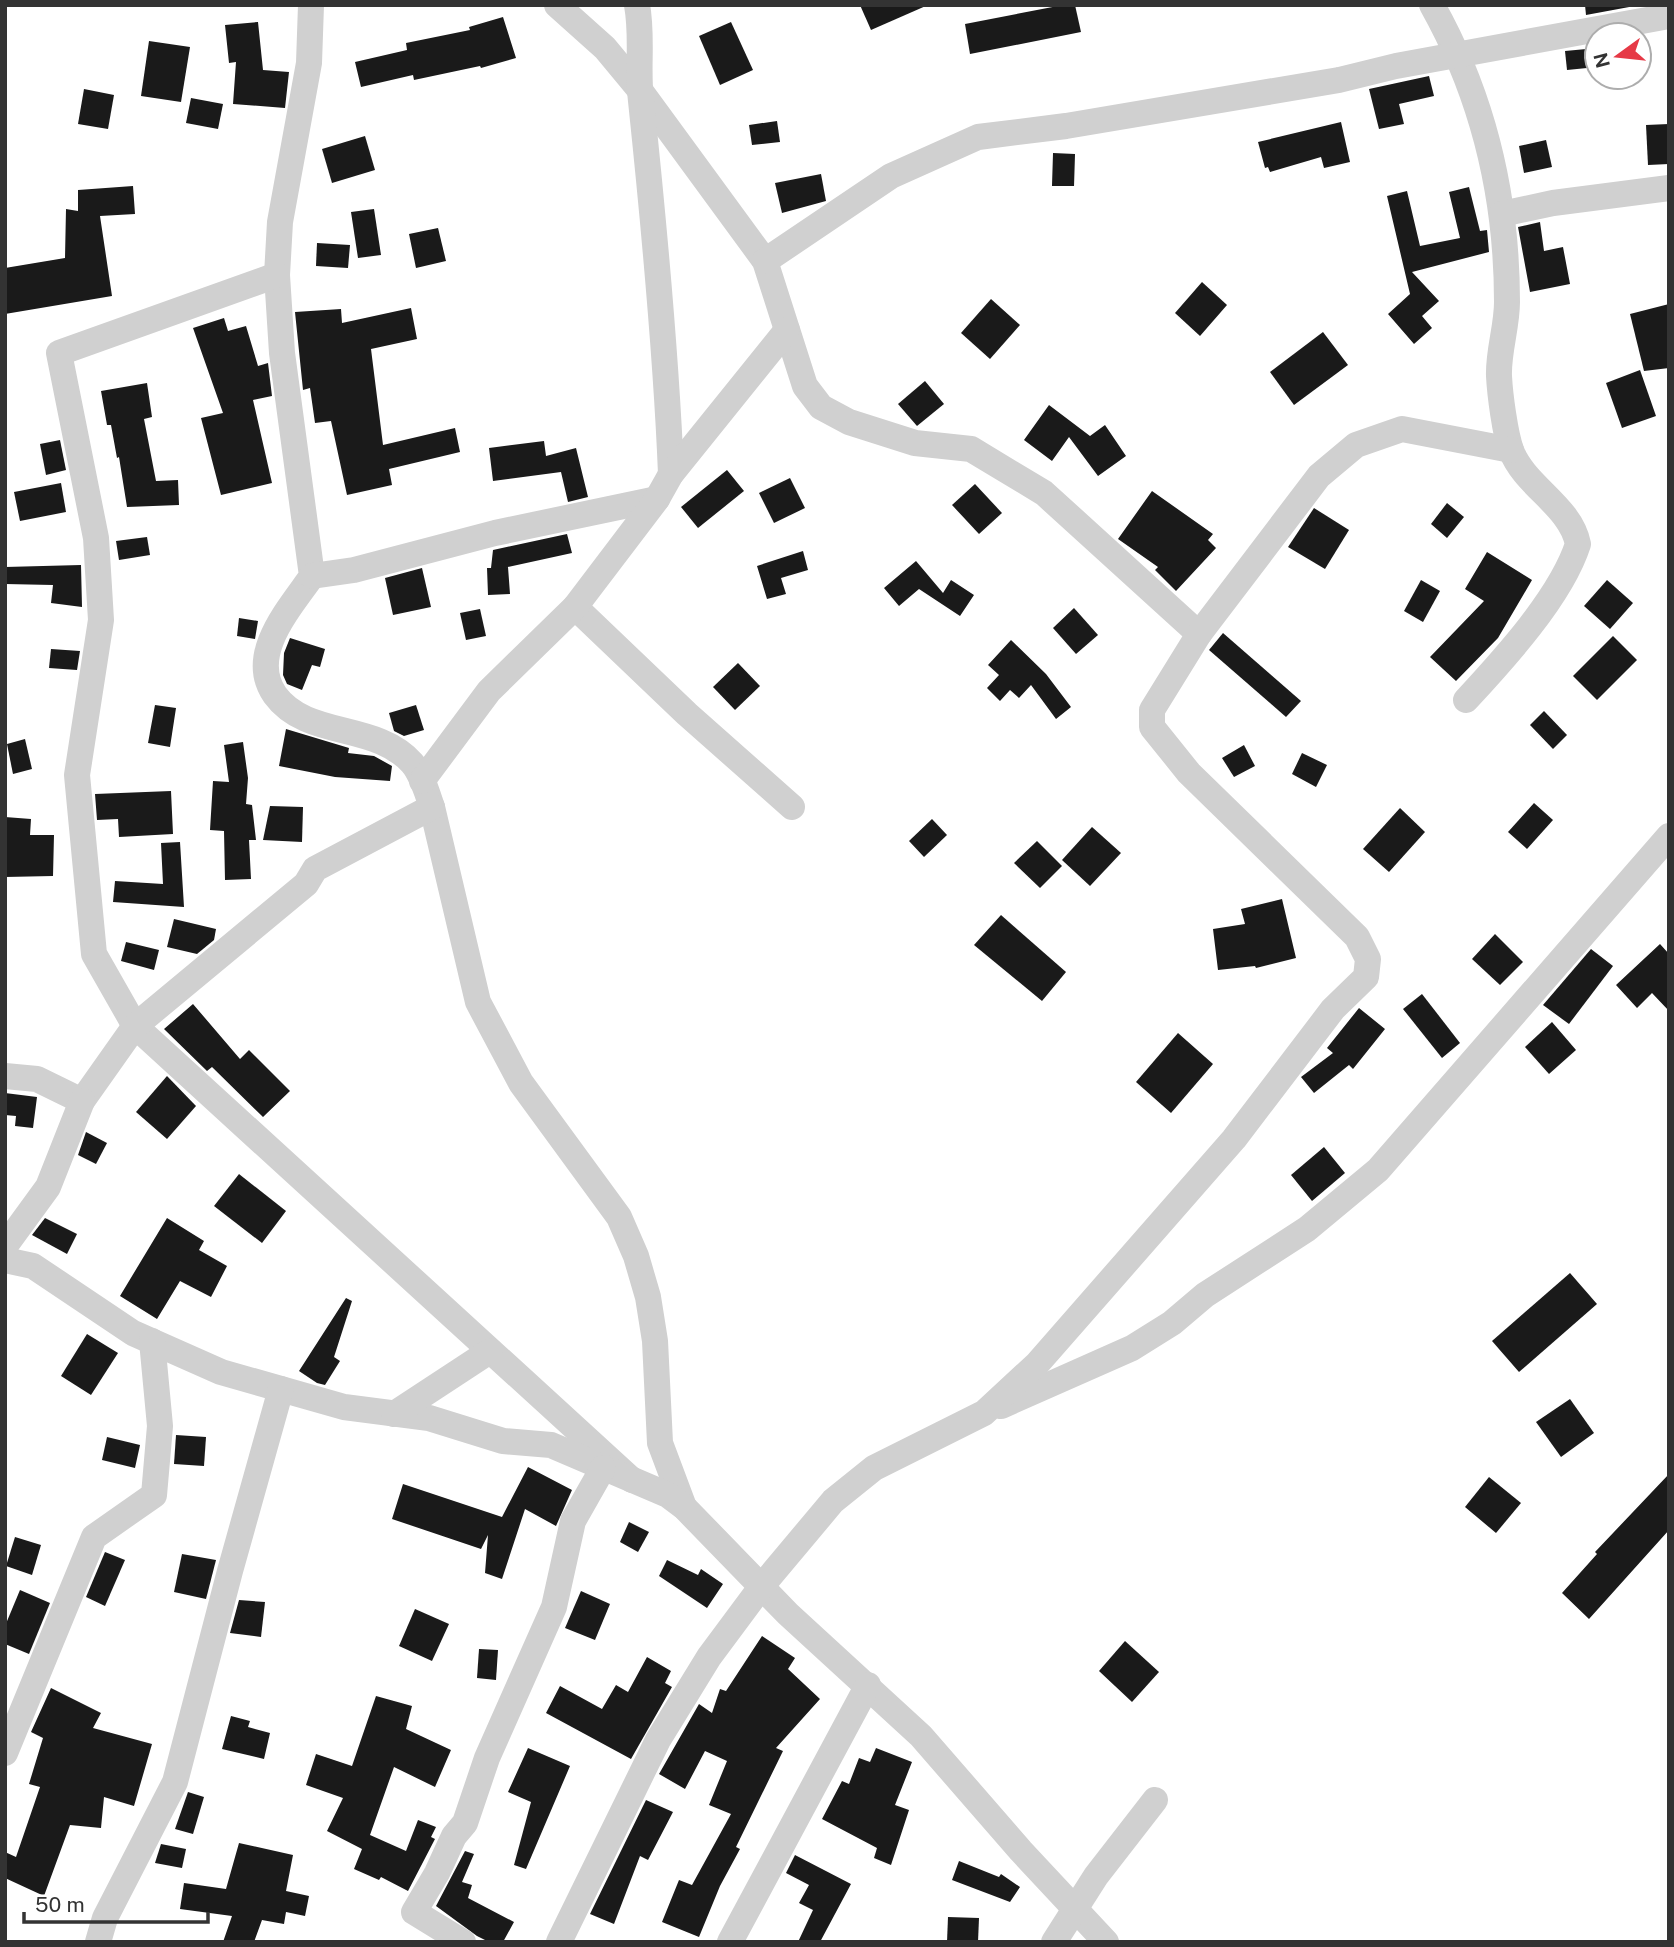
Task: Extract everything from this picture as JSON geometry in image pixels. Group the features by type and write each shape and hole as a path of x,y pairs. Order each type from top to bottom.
{"street":[{"path":"310,5 309,63 281,222 277,275 282,353 312,576 280,622 264,661 266,682 284,707 311,722 361,735 397,751 412,763 422,781 432,807 445,872 478,1002 521,1083 619,1217 636,1256 648,1297 655,1341 660,1443 684,1507"},
{"path":"557,5 606,48 765,261 805,386 821,407 849,422 915,443 971,449 981,455 1044,493 1199,634"},
{"path":"637,5 641,24 639,89 655,229 671,474"},
{"path":"1432,5 1458,55 1482,117 1502,214 1507,321 1499,375 1511,450 1527,477 1575,531 1578,544 1549,597 1508,654 1465,700"},
{"path":"765,261 891,176 978,137 1066,126 1339,80 1669,16"},
{"path":"1502,214 1553,203 1669,188"},
{"path":"277,275 60,353 96,538 101,620 77,775 94,954 135,1026 632,1480"},
{"path":"422,781 489,691 575,607 657,499 671,474 787,330"},
{"path":"984,1413 1037,1364 1162,1223 1189,1187 1234,1139 1333,1009 1366,977 1368,959 1357,937 1189,772 1152,727 1152,710 1158,695 1199,634 1318,476 1356,445 1402,429 1511,450"},
{"path":"312,576 354,570 495,533 657,499"},
{"path":"575,607 687,714 792,807"},
{"path":"5,1245 48,1187 82,1101 135,1026 306,884 315,869 432,807"},
{"path":"559,1942 658,1740 709,1657 761,1587 833,1501 874,1468 984,1413 1132,1348 1172,1323 1205,1294 1307,1228 1378,1170 1669,836"},
{"path":"5,1076 37,1079 82,1101"},
{"path":"5,1260 33,1266 133,1333 221,1372 344,1407 429,1418 503,1441 551,1445 668,1495 684,1507 761,1587 921,1736 1074,1910 1107,1942"},
{"path":"5,1753 94,1537 154,1495 160,1426 152,1341"},
{"path":"394,1413 490,1351"},
{"path":"98,1942 105,1918 175,1782 229,1572 281,1389"},
{"path":"463,1942 414,1912 437,1873 454,1836 465,1823 487,1758 554,1607 573,1521 603,1468"},
{"path":"730,1942 868,1685"},
{"path":"1054,1942 1096,1876 1155,1800"}],"building":[{"path":"860,5 928,5 871,30"},
{"path":"1075,5 1081,32 970,54 965,24"},
{"path":"1585,5 1640,5 1586,15"},
{"path":"503,17 516,58 481,68 480,66 414,80 413,75 361,87 355,62 407,50 406,43 470,30 469,27"},
{"path":"258,22 263,70 289,72 285,108 233,104 236,62 229,63 225,25"},
{"path":"731,22 753,70 720,85 699,36"},
{"path":"149,41 190,47 181,102 141,96"},
{"path":"1583,49 1583,68 1567,70 1565,51"},
{"path":"1429,76 1434,96 1399,104 1404,124 1379,129 1369,89"},
{"path":"84,89 114,95 108,129 78,124"},
{"path":"191,98 223,104 218,129 186,123"},
{"path":"777,121 780,142 752,145 749,125"},
{"path":"1341,122 1350,162 1324,168 1321,157 1270,172 1268,167 1265,168 1258,142"},
{"path":"1669,124 1669,164 1648,165 1646,125"},
{"path":"365,136 375,170 332,183 322,149"},
{"path":"1546,140 1552,167 1524,173 1519,146"},
{"path":"1053,153 1075,154 1074,186 1052,186"},
{"path":"821,174 826,201 782,213 775,183"},
{"path":"133,186 135,214 100,216 112,296 5,314 5,268 65,258 66,209 78,211 78,190"},
{"path":"1469,187 1480,231 1487,230 1489,252 1412,272 1439,301 1422,316 1432,328 1414,344 1388,314 1410,294 1387,196 1407,191 1420,246 1460,238 1449,192"},
{"path":"374,209 381,255 358,258 351,212"},
{"path":"1540,222 1544,251 1563,247 1570,284 1530,292 1518,227"},
{"path":"438,228 446,261 416,268 409,234"},
{"path":"317,243 350,245 348,268 316,266"},
{"path":"1202,282 1227,305 1200,336 1175,313"},
{"path":"991,299 1020,325 990,359 961,333"},
{"path":"1669,304 1669,368 1644,371 1630,314"},
{"path":"411,308 417,339 371,349 383,445 455,428 460,452 389,469 392,485 347,495 331,421 315,423 310,388 303,390 295,312 341,309 342,323"},
{"path":"224,318 228,331 246,326 258,366 268,363 272,396 253,400 272,483 221,495 201,418 223,413 193,328"},
{"path":"1323,332 1348,365 1294,405 1270,372"},
{"path":"1640,370 1656,416 1622,428 1606,383"},
{"path":"925,381 944,404 917,426 898,404"},
{"path":"147,383 152,417 144,419 156,481 178,480 179,505 127,507 119,457 117,458 111,425 107,425 101,391"},
{"path":"1049,405 1090,436 1105,425 1126,456 1098,476 1069,437 1052,461 1024,440"},
{"path":"60,440 66,470 46,475 40,444"},
{"path":"544,441 546,456 576,448 588,497 568,502 561,472 493,481 489,448"},
{"path":"727,470 744,491 698,528 681,507"},
{"path":"790,478 805,508 774,523 759,493"},
{"path":"61,483 66,512 20,521 14,492"},
{"path":"975,484 1002,513 979,534 952,505"},
{"path":"1152,491 1213,534 1208,540 1216,548 1176,591 1155,570 1158,567 1118,539"},
{"path":"1447,503 1464,517 1447,538 1431,524"},
{"path":"1314,508 1349,530 1325,569 1288,547"},
{"path":"567,534 572,553 503,568 508,567 510,594 488,595 487,568 491,568 493,550"},
{"path":"147,537 150,555 119,560 116,541"},
{"path":"803,551 808,570 781,578 786,594 767,599 757,566"},
{"path":"1487,552 1532,580 1498,638 1456,681 1430,657 1484,601 1465,589"},
{"path":"916,561 943,593 951,580 974,595 960,616 919,589 899,606 884,588"},
{"path":"81,565 82,607 51,603 53,585 5,584 5,567"},
{"path":"422,568 431,607 393,615 385,578"},
{"path":"1421,580 1440,591 1423,622 1404,611"},
{"path":"1607,580 1633,603 1610,629 1584,606"},
{"path":"1074,608 1098,635 1076,654 1053,628"},
{"path":"480,609 486,636 466,640 460,613"},
{"path":"239,618 258,621 255,639 237,636"},
{"path":"1223,633 1301,701 1286,717 1209,650"},
{"path":"1613,636 1637,660 1597,700 1573,676"},
{"path":"290,638 325,649 320,667 312,665 302,690 287,684 283,675 284,653"},
{"path":"1011,640 1046,674 1071,707 1056,719 1031,685 1019,698 1010,690 1000,701 987,688 999,675 988,665"},
{"path":"51,649 80,651 77,670 49,668"},
{"path":"738,663 760,686 735,710 713,687"},
{"path":"155,705 176,708 170,747 148,743"},
{"path":"416,705 424,730 404,736 394,731 389,713"},
{"path":"1544,711 1567,735 1553,749 1530,725"},
{"path":"286,729 349,748 348,753 374,756 392,766 390,781 335,777 279,766"},
{"path":"25,739 32,769 13,774 7,744"},
{"path":"243,742 248,778 246,804 252,805 256,840 249,840 251,879 225,880 224,831 210,830 213,781 229,782 224,745"},
{"path":"1244,745 1255,766 1234,777 1222,758"},
{"path":"1302,753 1327,765 1316,787 1292,774"},
{"path":"171,791 173,834 119,837 118,819 97,820 95,794"},
{"path":"1534,803 1553,820 1527,849 1508,832"},
{"path":"270,806 303,807 302,842 263,840"},
{"path":"1400,808 1425,832 1389,872 1363,849"},
{"path":"5,817 31,819 30,835 54,835 53,876 5,877"},
{"path":"932,819 947,835 924,857 909,841"},
{"path":"1092,827 1121,853 1090,886 1062,860"},
{"path":"1037,841 1062,866 1040,888 1014,863"},
{"path":"180,842 184,907 113,902 115,881 163,884 161,843"},
{"path":"1282,899 1296,958 1256,968 1218,970 1213,929 1245,924 1241,909"},
{"path":"1001,915 1066,972 1042,1001 974,945"},
{"path":"174,919 216,929 214,940 197,954 167,947"},
{"path":"1495,934 1523,962 1500,985 1472,959"},
{"path":"126,942 159,950 154,970 121,961"},
{"path":"1660,944 1669,954 1669,1011 1652,993 1637,1008 1616,985"},
{"path":"1591,949 1613,966 1569,1024 1543,1005"},
{"path":"1422,994 1460,1043 1442,1058 1403,1009"},
{"path":"193,1004 240,1059 249,1050 290,1091 263,1117 212,1067 207,1071 164,1029"},
{"path":"1359,1008 1385,1029 1353,1069 1349,1065 1314,1093 1301,1077 1333,1053 1327,1048"},
{"path":"1552,1022 1576,1050 1549,1074 1525,1047"},
{"path":"1178,1033 1213,1064 1171,1113 1136,1082"},
{"path":"167,1076 196,1106 167,1139 136,1112"},
{"path":"5,1093 37,1097 33,1128 15,1126 16,1116 5,1115"},
{"path":"86,1132 107,1143 96,1164 78,1155"},
{"path":"1324,1147 1345,1173 1312,1201 1291,1175"},
{"path":"239,1174 286,1211 262,1243 214,1206"},
{"path":"45,1218 77,1234 67,1254 32,1235"},
{"path":"167,1218 204,1241 199,1250 227,1266 211,1297 180,1281 157,1319 120,1296"},
{"path":"1570,1273 1597,1304 1519,1372 1492,1341"},
{"path":"346,1298 352,1301 334,1357 340,1361 325,1385 317,1383 299,1371"},
{"path":"87,1334 118,1353 91,1395 61,1376"},
{"path":"1570,1399 1594,1433 1561,1457 1536,1422"},
{"path":"176,1435 206,1437 204,1466 174,1464"},
{"path":"107,1437 140,1445 135,1468 102,1460"},
{"path":"528,1467 572,1490 556,1526 525,1509 502,1579 485,1573 488,1535 481,1549 392,1519 403,1484 502,1517"},
{"path":"1669,1474 1669,1530 1589,1619 1562,1593 1597,1554 1595,1552"},
{"path":"1489,1477 1521,1503 1496,1533 1465,1507"},
{"path":"629,1522 649,1532 638,1552 620,1542"},
{"path":"15,1537 41,1545 32,1575 6,1566"},
{"path":"105,1552 125,1560 105,1606 86,1597"},
{"path":"182,1554 216,1560 206,1599 174,1592"},
{"path":"667,1560 698,1575 701,1569 723,1584 707,1608 659,1576"},
{"path":"20,1590 50,1603 29,1654 5,1644 5,1626"},
{"path":"581,1591 610,1604 595,1640 565,1628"},
{"path":"239,1600 265,1602 261,1637 230,1633"},
{"path":"415,1609 449,1624 432,1661 399,1646"},
{"path":"762,1636 795,1658 788,1669 820,1699 776,1748 783,1751 736,1847 740,1849 720,1886 699,1937 662,1922 679,1880 692,1885 731,1814 709,1805 727,1761 705,1751 685,1789 659,1774 699,1704 712,1713 720,1689 726,1691"},
{"path":"1125,1641 1159,1672 1132,1702 1099,1671"},
{"path":"479,1649 498,1650 496,1680 477,1678"},
{"path":"647,1657 671,1671 665,1683 672,1687 631,1759 546,1713 560,1686 602,1709 616,1685 628,1692"},
{"path":"51,1688 101,1713 93,1728 152,1744 134,1806 104,1797 101,1828 70,1825 44,1896 5,1878 5,1852 16,1857 40,1787 29,1784 43,1738 31,1732"},
{"path":"376,1696 412,1706 406,1729 451,1750 435,1787 394,1767 370,1835 406,1851 418,1820 436,1827 431,1837 435,1839 408,1891 381,1877 379,1880 354,1869 362,1849 327,1831 343,1798 306,1785 316,1754 352,1766"},
{"path":"231,1716 250,1721 248,1727 270,1733 264,1759 222,1749"},
{"path":"528,1748 570,1766 526,1869 514,1865 531,1802 508,1792"},
{"path":"876,1748 912,1762 895,1805 909,1810 891,1865 874,1858 877,1848 822,1819 842,1781 849,1784 859,1758 870,1762"},
{"path":"188,1792 204,1797 193,1834 175,1829"},
{"path":"646,1800 673,1812 648,1860 640,1856 614,1924 590,1914"},
{"path":"239,1843 293,1855 286,1891 309,1896 305,1916 286,1912 284,1924 262,1920 254,1942 223,1942 232,1916 180,1909 184,1883 226,1889"},
{"path":"161,1844 186,1849 182,1868 155,1863"},
{"path":"465,1851 474,1854 462,1882 472,1885 468,1898 514,1922 503,1942 489,1942 477,1936 436,1906"},
{"path":"795,1855 851,1884 820,1942 798,1942 813,1910 799,1903 809,1885 786,1873"},
{"path":"959,1861 999,1877 1001,1874 1020,1887 1010,1902 952,1880"},
{"path":"948,1917 979,1918 978,1942 947,1942"}]}
